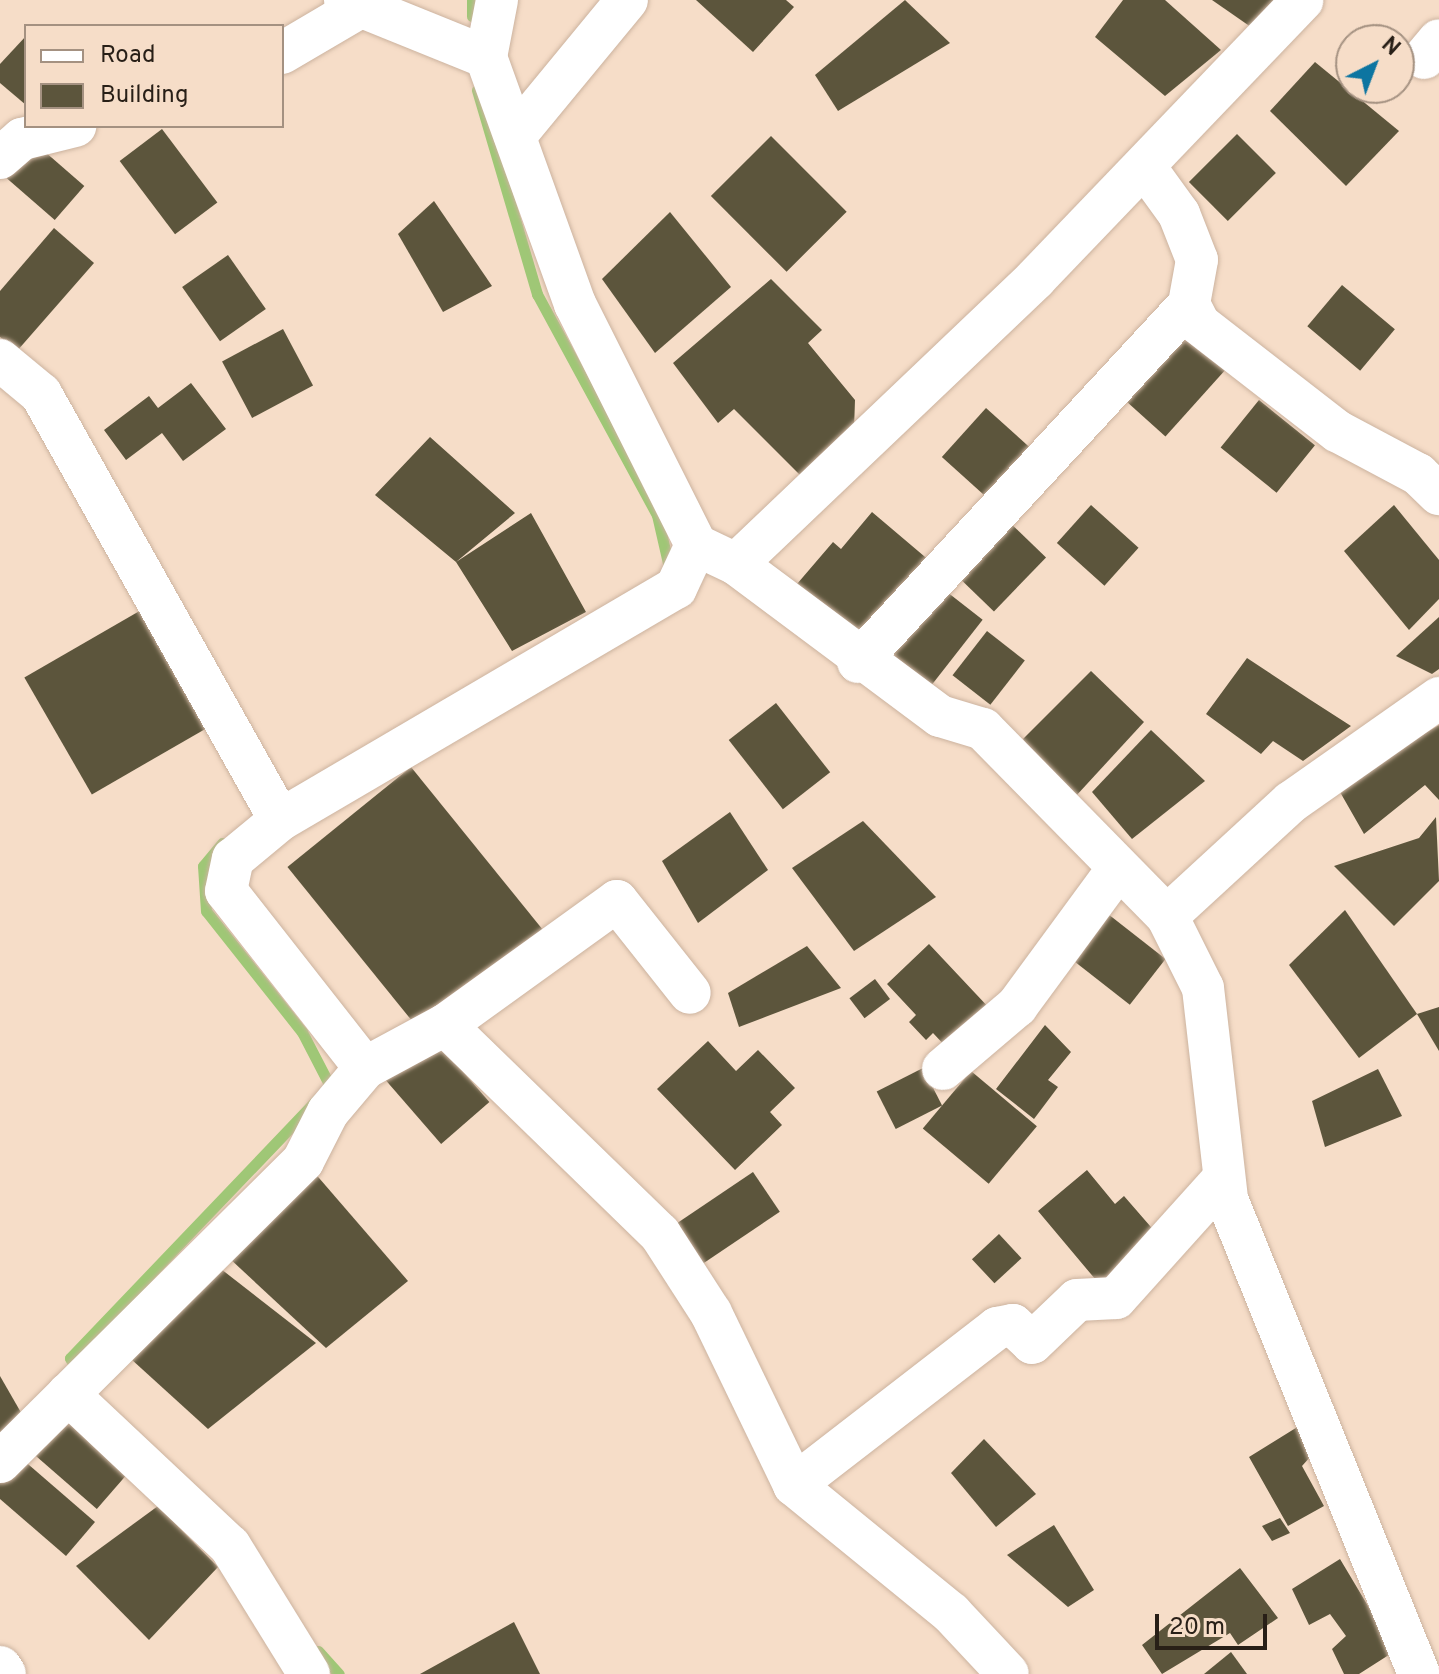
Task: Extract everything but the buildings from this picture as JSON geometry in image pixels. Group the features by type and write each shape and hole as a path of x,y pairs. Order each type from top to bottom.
{"main road":[{"path":"0,1668 4,1674"}],"street":[{"path":"497,0 486,57 575,304 696,545 736,564 858,662 940,716 983,729 1116,871 1167,916 1203,988 1224,1178 1419,1674"},
{"path":"515,136 627,0"},
{"path":"736,564 1145,167 1303,0"},
{"path":"284,52 352,4 486,57"},
{"path":"0,158 22,139 67,128"},
{"path":"858,662 1189,304 1197,260 1179,214 1145,167"},
{"path":"1189,304 1199,324 1337,431 1418,474 1439,494"},
{"path":"0,360 41,394 280,820"},
{"path":"365,1068 226,891 233,859 280,820 676,588 696,545"},
{"path":"1167,916 1291,802 1439,698"},
{"path":"943,1069 1017,1006 1116,871"},
{"path":"0,1462 303,1161 328,1112 365,1068 445,1025 617,901 690,993"},
{"path":"445,1025 660,1234 711,1313 794,1485 951,1613 1008,1674"},
{"path":"794,1485 997,1328 1013,1325 1032,1343 1077,1300 1116,1298 1224,1178"},
{"path":"70,1393 230,1546 309,1674"}],"waterway":[{"path":"472,0 472,16"},
{"path":"477,90 537,294 657,515 668,563"},
{"path":"78,1373 70,1358 330,1086 302,1032 206,911 203,866 222,843"},
{"path":"318,1651 339,1674"}]}
